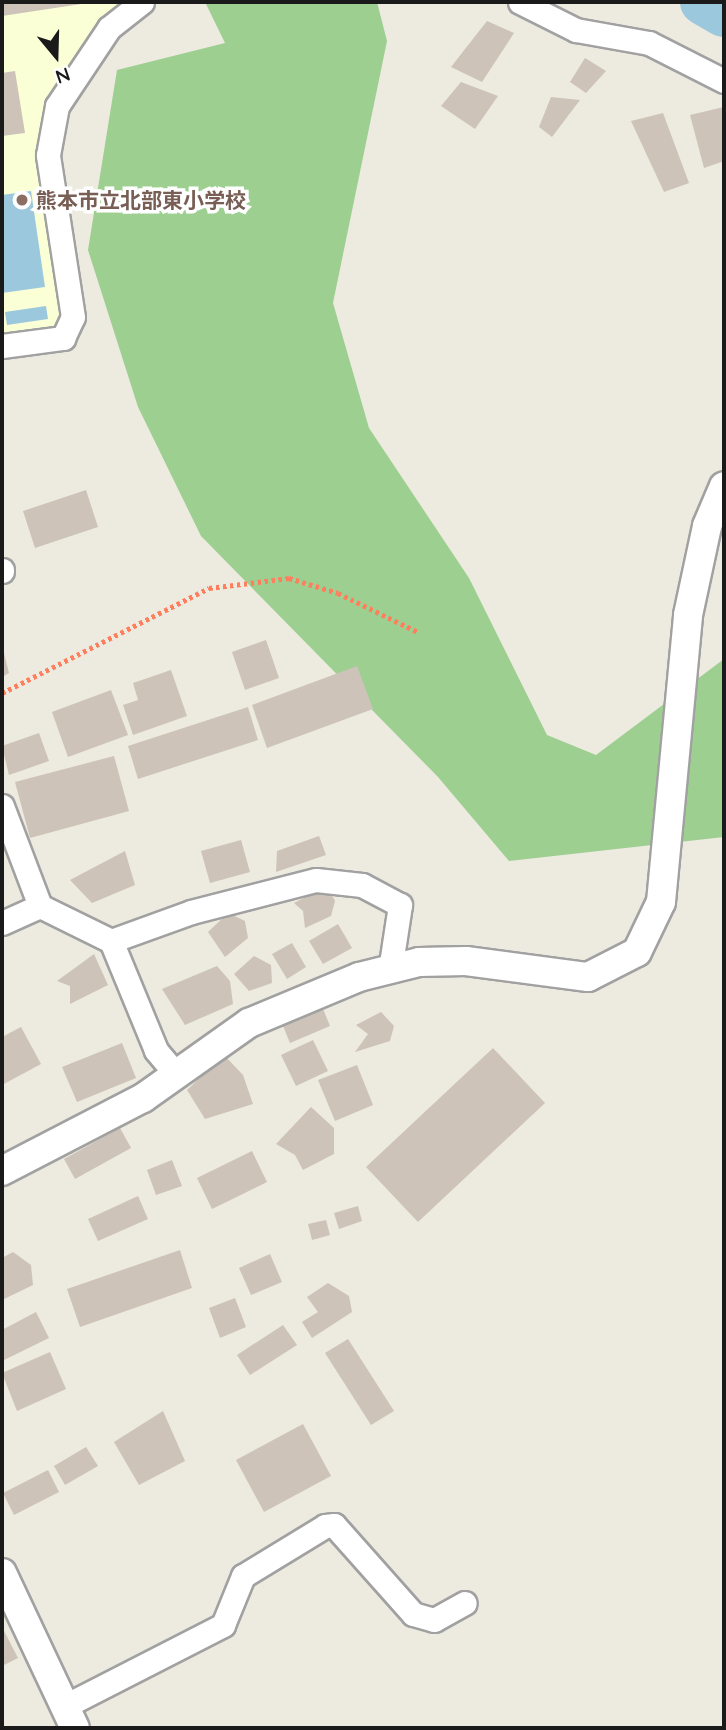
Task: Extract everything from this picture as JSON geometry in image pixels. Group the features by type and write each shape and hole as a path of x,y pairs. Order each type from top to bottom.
{"street":[{"path":"2,346 63,338 73,317 48,155 57,106 109,28 142,2"},
{"path":"520,2 576,30 649,43 724,81"},
{"path":"2,1171 144,1098 175,1073 249,1023 390,970 466,961 589,977 637,952 661,902 688,614 707,526 724,486"},
{"path":"2,806 40,906 111,941 156,1051 175,1073"},
{"path":"111,941 191,912 316,880 362,885 400,905 390,970"},
{"path":"2,923 40,906"},
{"path":"2,1573 70,1722 223,1625 243,1576 325,1526 334,1525 413,1614 434,1620 466,1603"}],"path":[{"path":"2,693 209,588 289,578 338,593 418,632"}],"shaded area":[{"name":"熊本市立北部東小学校","path":"2,2 128,2 76,55 49,102 38,157 65,317 57,330 2,337"}],"green space":[{"path":"205,2 377,2 387,41 333,303 369,428 469,578 547,735 596,755 724,659 724,837 509,861 438,777 201,536 138,407 88,250 117,70 225,43"}],"water":[{"path":"31,191 45,287 2,293 2,195"},
{"path":"46,306 48,319 7,325 5,312"}],"building":[{"path":"2,2 88,2 88,3 2,16"},
{"path":"487,21 514,33 482,82 451,67"},
{"path":"585,58 606,71 586,93 570,82"},
{"path":"15,71 25,133 2,136 2,73"},
{"path":"461,82 498,96 475,129 441,106"},
{"path":"551,97 580,100 552,137 539,127"},
{"path":"724,107 724,161 704,168 690,115"},
{"path":"663,113 689,183 664,192 631,121"},
{"path":"86,490 98,527 35,548 23,511"},
{"path":"266,640 279,678 245,690 232,652"},
{"path":"2,645 9,673 2,677"},
{"path":"357,666 373,709 267,748 252,705"},
{"path":"171,670 187,716 133,735 123,705 138,700 133,683"},
{"path":"111,690 128,735 68,757 52,712"},
{"path":"248,707 258,740 138,779 128,746"},
{"path":"39,733 49,761 9,775 2,746"},
{"path":"114,756 129,811 30,838 15,782"},
{"path":"319,836 326,855 276,872 277,851"},
{"path":"241,840 250,872 210,883 201,851"},
{"path":"125,851 135,885 92,903 70,880"},
{"path":"327,886 335,901 331,916 305,928 303,911 294,903"},
{"path":"228,913 245,921 248,938 225,957 208,932"},
{"path":"338,924 352,948 323,964 309,941"},
{"path":"292,943 306,967 287,979 272,954"},
{"path":"94,954 108,985 70,1004 70,986 57,981"},
{"path":"254,956 271,965 272,983 249,991 234,974"},
{"path":"217,966 230,981 233,1004 185,1025 162,989"},
{"path":"321,1004 330,1026 290,1043 281,1021"},
{"path":"381,1012 394,1026 390,1041 355,1052 368,1034 356,1025"},
{"path":"21,1027 41,1064 2,1085 2,1037"},
{"path":"313,1040 328,1071 296,1086 281,1055"},
{"path":"122,1043 136,1078 77,1102 62,1067"},
{"path":"493,1048 545,1103 418,1222 366,1167"},
{"path":"224,1055 243,1075 253,1104 205,1119 187,1090"},
{"path":"357,1065 373,1105 335,1121 318,1080"},
{"path":"311,1107 334,1128 334,1154 303,1170 295,1155 276,1144"},
{"path":"120,1128 131,1148 75,1179 64,1159"},
{"path":"252,1151 267,1182 212,1209 197,1178"},
{"path":"172,1160 182,1186 156,1195 147,1170"},
{"path":"138,1196 148,1219 98,1241 88,1219"},
{"path":"358,1206 362,1221 339,1229 334,1213"},
{"path":"326,1220 330,1235 312,1240 308,1224"},
{"path":"180,1250 192,1288 80,1327 67,1289"},
{"path":"13,1252 31,1265 33,1285 2,1300 2,1258"},
{"path":"270,1254 282,1282 251,1295 239,1268"},
{"path":"328,1283 349,1296 352,1312 312,1338 302,1322 318,1312 307,1297"},
{"path":"235,1298 246,1327 220,1338 209,1308"},
{"path":"36,1312 49,1338 4,1360 2,1330"},
{"path":"283,1325 297,1345 250,1375 237,1355"},
{"path":"348,1339 394,1411 371,1425 325,1353"},
{"path":"50,1352 66,1389 17,1411 2,1373"},
{"path":"163,1411 185,1461 139,1485 114,1442"},
{"path":"303,1424 331,1476 264,1512 236,1460"},
{"path":"86,1447 98,1466 65,1485 54,1466"},
{"path":"48,1470 59,1492 14,1515 3,1493"},
{"path":"2,1627 18,1658 2,1666"}],"waterway":[{"path":"703,2 724,14"}],"place":[{"name":"熊本市立北部東小学校","path":"22,200"}]}
